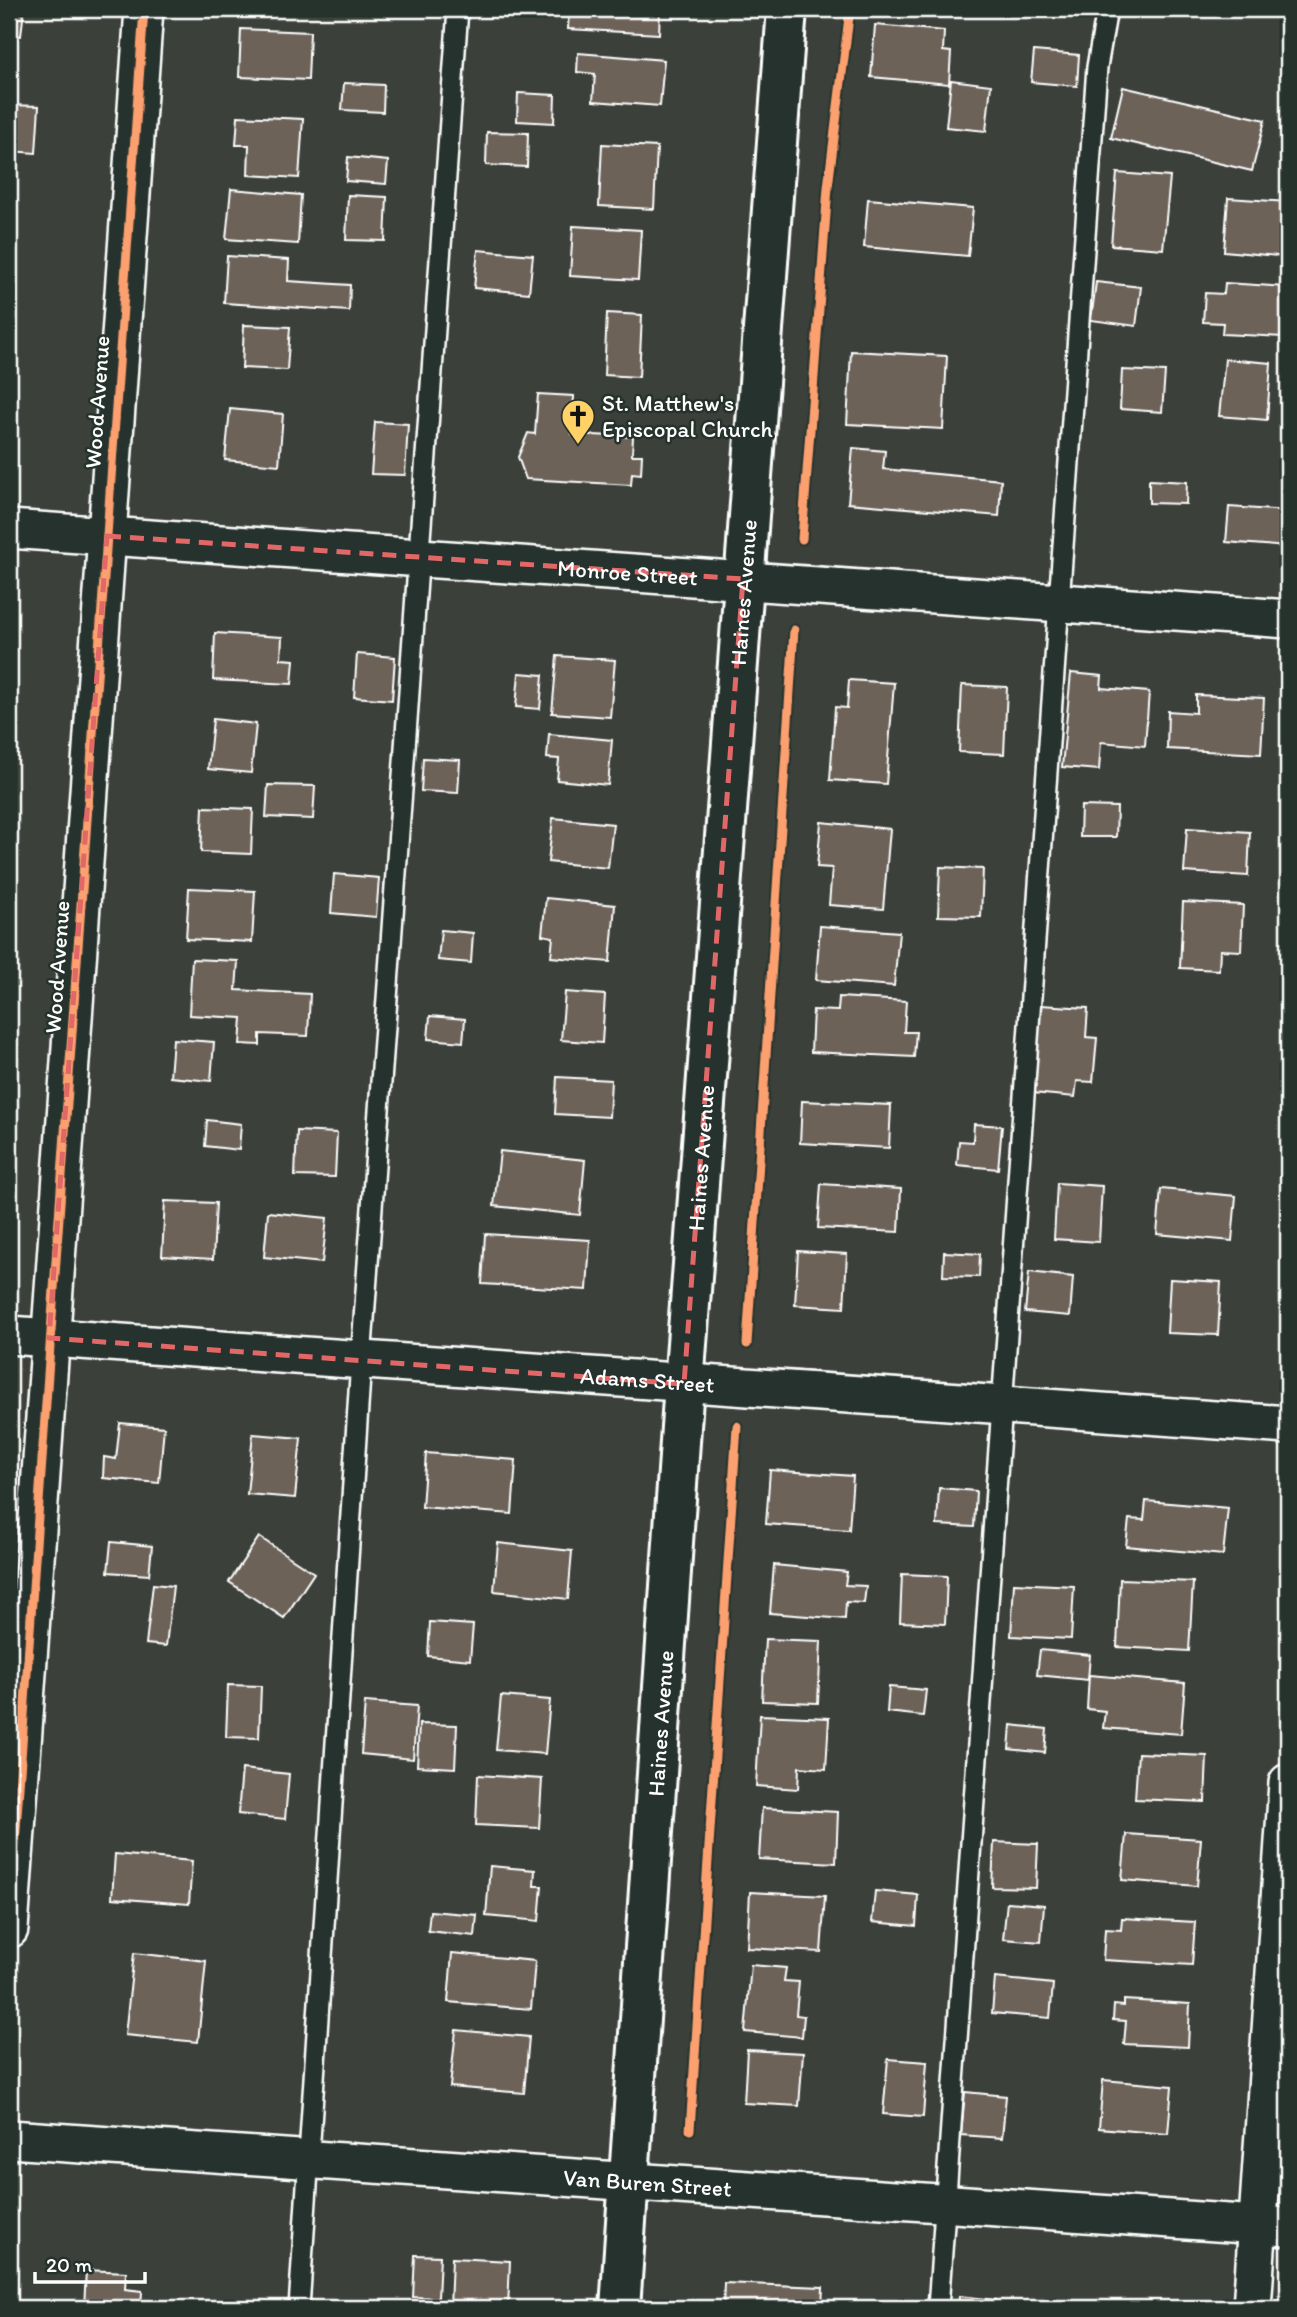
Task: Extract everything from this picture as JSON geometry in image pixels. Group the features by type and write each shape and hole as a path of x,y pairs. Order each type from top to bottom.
{"main road":[{"name":"Haines Avenue","path":"620,2308 684,1384 787,9"}],"street":[{"name":"Wood Avenue","path":"9,1928 144,9"},
{"name":"Monroe Street","path":"9,529 1288,619"},
{"name":"Adams Street","path":"9,1335 1288,1425"},
{"path":"1252,2308 1273,2226 1288,1783"},
{"name":"Van Buren Street","path":"9,2139 629,2179 1273,2226"}],"lane":[{"path":"299,2308 416,557 458,9"},
{"path":"939,2308 1000,1406 1097,67 1107,9"}],"highlighted area":[{"path":"107,536 743,579 684,1384 49,1338"}],"building":[{"path":"9,9 24,9 21,36 9,35"},
{"path":"482,9 519,9 519,15 482,14"},
{"path":"569,9 660,9 659,34 568,29"},
{"path":"875,25 944,31 943,51 951,52 949,84 871,77"},
{"path":"241,29 310,32 308,80 239,77"},
{"path":"1034,51 1079,55 1077,86 1031,82"},
{"path":"578,53 664,60 660,106 593,101 595,74 577,72"},
{"path":"951,80 991,85 986,131 946,127"},
{"path":"344,83 384,85 383,112 342,110"},
{"path":"1123,87 1265,120 1252,171 1111,138"},
{"path":"518,93 555,95 554,123 517,121"},
{"path":"9,105 39,106 36,153 9,151"},
{"path":"238,116 303,119 299,178 248,175 249,145 236,145"},
{"path":"487,132 528,133 527,167 486,165"},
{"path":"602,144 657,147 654,209 599,206"},
{"path":"348,157 388,161 386,184 346,181"},
{"path":"1117,173 1170,177 1163,249 1111,245"},
{"path":"231,189 301,195 298,244 226,239"},
{"path":"348,195 387,197 385,241 346,240"},
{"path":"1228,198 1288,202 1288,257 1224,251"},
{"path":"868,199 973,208 968,256 864,247"},
{"path":"573,226 641,230 638,280 570,276"},
{"path":"478,250 533,255 529,293 474,288"},
{"path":"227,256 289,260 288,281 350,285 349,311 224,303"},
{"path":"1096,282 1141,287 1136,326 1091,320"},
{"path":"1225,283 1287,287 1285,337 1222,334 1223,323 1203,322 1205,293 1224,294"},
{"path":"607,313 642,315 639,377 604,375"},
{"path":"244,325 290,327 287,370 242,368"},
{"path":"851,351 947,356 943,429 847,424"},
{"path":"1225,359 1271,363 1267,420 1219,416"},
{"path":"1122,370 1165,372 1162,412 1120,409"},
{"name":"St. Matthew's Episcopal Church","path":"538,394 574,396 572,434 633,437 632,455 642,455 641,474 632,473 631,485 526,479 518,457 528,433 535,434"},
{"path":"230,409 283,414 279,465 225,460"},
{"path":"375,422 408,424 405,475 371,474"},
{"path":"853,448 885,451 883,469 1001,480 999,516 848,503"},
{"path":"1149,480 1187,482 1186,504 1149,503"},
{"path":"1229,507 1288,511 1288,547 1226,542"},
{"path":"215,633 282,637 281,659 294,660 292,684 213,680"},
{"path":"357,654 395,657 392,700 354,697"},
{"path":"557,656 615,660 610,717 552,713"},
{"path":"519,673 543,675 540,709 516,707"},
{"path":"1071,673 1102,676 1101,688 1149,692 1145,746 1101,742 1099,770 1062,767"},
{"path":"849,680 894,683 886,784 830,780 835,707 847,708"},
{"path":"962,685 1007,687 1004,754 959,752"},
{"path":"1196,695 1264,698 1261,754 1167,749 1168,711 1196,713"},
{"path":"213,719 256,724 251,773 208,769"},
{"path":"549,734 612,740 608,785 557,780 559,759 547,758"},
{"path":"423,758 460,760 458,793 421,791"},
{"path":"268,785 315,786 313,819 266,817"},
{"path":"1081,806 1117,807 1116,837 1080,837"},
{"path":"203,807 253,809 251,854 201,852"},
{"path":"553,818 613,824 608,868 548,862"},
{"path":"821,822 890,829 883,909 829,905 832,868 817,867"},
{"path":"1187,828 1250,832 1248,876 1184,872"},
{"path":"940,867 983,869 981,917 938,916"},
{"path":"334,874 379,878 376,917 331,913"},
{"path":"189,888 255,891 252,942 186,939"},
{"path":"546,898 615,905 610,962 551,957 553,937 542,935"},
{"path":"1183,902 1243,905 1241,951 1220,950 1219,970 1180,968"},
{"path":"820,926 899,932 894,986 816,980"},
{"path":"441,930 473,933 471,963 438,960"},
{"path":"192,959 238,961 236,990 310,994 308,1036 260,1034 260,1045 240,1044 242,1018 189,1015"},
{"path":"565,992 605,995 602,1043 561,1040"},
{"path":"839,997 906,1001 904,1032 916,1032 914,1057 811,1052 813,1010 838,1011"},
{"path":"1040,1005 1088,1008 1086,1037 1097,1038 1093,1082 1077,1081 1075,1097 1033,1093"},
{"path":"430,1016 465,1019 463,1042 428,1039"},
{"path":"173,1039 214,1042 211,1081 170,1077"},
{"path":"557,1077 611,1080 609,1117 555,1114"},
{"path":"802,1101 891,1105 889,1148 800,1143"},
{"path":"207,1120 241,1124 239,1150 205,1146"},
{"path":"974,1124 1002,1126 998,1169 957,1165 959,1141 973,1142"},
{"path":"297,1131 337,1133 335,1177 295,1176"},
{"path":"500,1151 585,1160 580,1215 494,1206"},
{"path":"1057,1183 1102,1186 1099,1242 1054,1239"},
{"path":"821,1184 901,1189 899,1232 818,1228"},
{"path":"1161,1189 1236,1196 1232,1241 1157,1234"},
{"path":"165,1201 216,1203 213,1259 162,1256"},
{"path":"268,1212 327,1218 322,1263 264,1257"},
{"path":"485,1234 590,1240 587,1290 482,1284"},
{"path":"798,1251 847,1254 844,1308 795,1305"},
{"path":"944,1252 980,1254 979,1277 943,1276"},
{"path":"1029,1272 1073,1277 1070,1316 1025,1312"},
{"path":"1170,1279 1221,1282 1218,1335 1167,1333"},
{"path":"120,1423 164,1427 159,1483 103,1478 104,1457 116,1459"},
{"path":"253,1434 301,1438 295,1498 247,1494"},
{"path":"426,1453 516,1460 512,1514 422,1507"},
{"path":"770,1470 853,1476 849,1530 766,1524"},
{"path":"939,1488 976,1491 974,1527 937,1525"},
{"path":"1146,1501 1228,1508 1223,1555 1126,1546 1129,1519 1144,1520"},
{"path":"259,1537 314,1573 284,1618 229,1582"},
{"path":"111,1542 152,1546 149,1575 108,1572"},
{"path":"498,1543 572,1551 568,1599 494,1591"},
{"path":"774,1565 847,1572 845,1585 866,1586 864,1603 846,1602 845,1619 770,1613"},
{"path":"902,1574 947,1576 945,1624 900,1622"},
{"path":"1120,1579 1193,1582 1189,1651 1117,1647"},
{"path":"1014,1583 1074,1586 1071,1639 1011,1636"},
{"path":"153,1584 173,1586 166,1646 146,1644"},
{"path":"430,1622 473,1625 470,1660 428,1656"},
{"path":"765,1639 821,1641 818,1703 762,1701"},
{"path":"1040,1650 1090,1655 1088,1680 1037,1675"},
{"path":"1089,1675 1185,1683 1181,1734 1103,1728 1105,1711 1087,1709"},
{"path":"228,1685 261,1686 259,1738 226,1737"},
{"path":"889,1687 926,1690 923,1716 887,1712"},
{"path":"501,1696 550,1700 545,1754 496,1750"},
{"path":"365,1702 417,1706 413,1759 361,1754"},
{"path":"760,1715 829,1718 826,1769 799,1767 798,1789 756,1786"},
{"path":"419,1724 457,1725 455,1768 417,1766"},
{"path":"1011,1725 1047,1729 1045,1753 1009,1749"},
{"path":"1138,1753 1207,1756 1205,1802 1135,1799"},
{"path":"242,1769 289,1774 285,1819 238,1814"},
{"path":"478,1775 542,1779 539,1828 476,1825"},
{"path":"762,1808 838,1812 836,1863 759,1859"},
{"path":"1126,1834 1201,1839 1197,1886 1122,1880"},
{"path":"994,1842 1038,1844 1036,1888 992,1887"},
{"path":"115,1854 192,1861 189,1904 112,1898"},
{"path":"490,1866 535,1870 534,1886 542,1886 539,1921 486,1916"},
{"path":"875,1891 918,1895 916,1926 872,1922"},
{"path":"750,1892 825,1896 821,1952 747,1948"},
{"path":"1007,1902 1044,1905 1041,1942 1003,1939"},
{"path":"430,1911 477,1915 475,1936 428,1931"},
{"path":"1122,1918 1195,1922 1192,1965 1103,1960 1105,1929 1121,1930"},
{"path":"134,1953 206,1961 198,2042 125,2035"},
{"path":"452,1953 535,1961 531,2009 448,2002"},
{"path":"751,1965 786,1968 784,1981 799,1982 796,2015 804,2016 802,2037 745,2032"},
{"path":"995,1978 1053,1984 1050,2018 992,2013"},
{"path":"1124,2000 1190,2004 1188,2047 1124,2044 1126,2021 1113,2020 1114,2005 1124,2006"},
{"path":"456,2030 529,2037 524,2093 450,2087"},
{"path":"747,2050 803,2053 799,2106 744,2103"},
{"path":"888,2059 927,2062 923,2117 883,2114"},
{"path":"1103,2080 1172,2086 1168,2134 1099,2128"},
{"path":"965,2092 1006,2096 1002,2138 961,2135"},
{"path":"415,2255 440,2256 438,2298 413,2297"},
{"path":"452,2258 510,2261 508,2308 450,2308"},
{"path":"86,2270 126,2272 125,2289 142,2291 141,2308 84,2308"},
{"path":"724,2283 823,2287 822,2308 723,2308"},
{"path":"959,2296 995,2300 995,2308 958,2308"}],"cycle path":[{"path":"9,1929 144,9"},
{"path":"802,539 828,187 850,9"},
{"path":"747,1344 794,630"},
{"path":"690,2130 737,1426"}],"place":[{"name":"St. Matthew's Episcopal Church","path":"578,446"}]}
